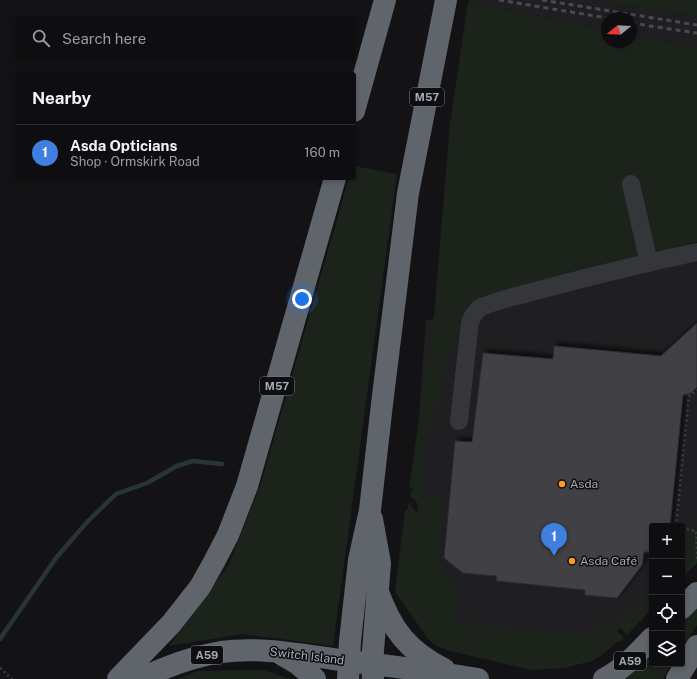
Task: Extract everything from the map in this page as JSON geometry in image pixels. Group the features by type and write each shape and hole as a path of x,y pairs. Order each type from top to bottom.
{"highway":[{"path":"356,104 385,0"},
{"name":"M57","path":"348,670 359,560 370,510 408,193 446,0"},
{"name":"M57","path":"118,679 171,624 200,587 228,535 247,486 334,180"},
{"name":"M57","path":"370,510 380,563 372,671"},
{"name":"M57","path":"377,589 382,603 396,631 412,649 432,663 456,675"},
{"path":"685,605 697,593"},
{"name":"A59","path":"604,679 626,664 649,641"},
{"path":"677,679 697,646"},
{"name":"Switch Island","path":"140,679 168,665 193,657 221,652 251,650 278,652 348,670 456,675 478,679"},
{"path":"278,652 298,664 314,679"}],"lane":[{"path":"631,184 649,262"},
{"path":"459,421 470,322 472,316 479,308 649,262 697,252"}],"path":[{"path":"676,523 690,396 697,390"},
{"path":"685,529 696,531 697,559"},
{"path":"0,668 12,679"}],"shaded area":[{"path":"469,0 597,0 697,17 697,47 637,35 637,12 601,12 601,28 468,2"},
{"path":"597,0 697,0 697,17"},
{"path":"468,2 601,28 601,48 637,48 637,35 697,47 697,242 484,296 469,304 461,319 421,461 421,468 424,474 422,496 443,498 437,564 458,587 454,622 591,636 592,625 608,622 624,638 592,661 564,668 531,670 450,651 437,646 429,640 395,592 405,510 407,510 409,503 417,513 422,510 416,501 410,497 412,488 409,487 434,316 450,124"},
{"path":"356,166 397,174 333,646 242,634 169,646 229,564 261,483 348,180 356,180"},
{"path":"697,251 697,553 685,563 685,523 649,523 649,599 597,651 439,624 426,565 414,485 426,320 479,311"},
{"path":"689,520 697,527 697,563 685,575 685,559 685,542"},
{"path":"649,593 649,612 627,635 613,620 637,604"},
{"path":"697,603 697,625 685,643 685,631 685,616"},
{"path":"649,654 649,667 669,667 663,679 616,679"},
{"path":"263,670 290,679 176,679 198,671"}],"building":[{"name":"Asda","path":"697,323 697,387 691,393 683,395 670,523 649,523 649,552 644,552 642,565 617,598 585,595 585,590 497,581 496,576 463,573 444,558 455,441 472,442 483,353 553,359 554,346 661,356"}],"waterway":[{"path":"0,639 56,558 88,521 116,494 147,483 177,466 193,461 222,464"}],"railway":[{"path":"499,0 601,17"},
{"path":"542,0 697,25"},
{"path":"637,24 697,33"}],"place":[{"name":"Asda","path":"562,484"},
{"name":"Asda Opticians","path":"554,556"},
{"name":"Asda Café","path":"572,561"}]}
